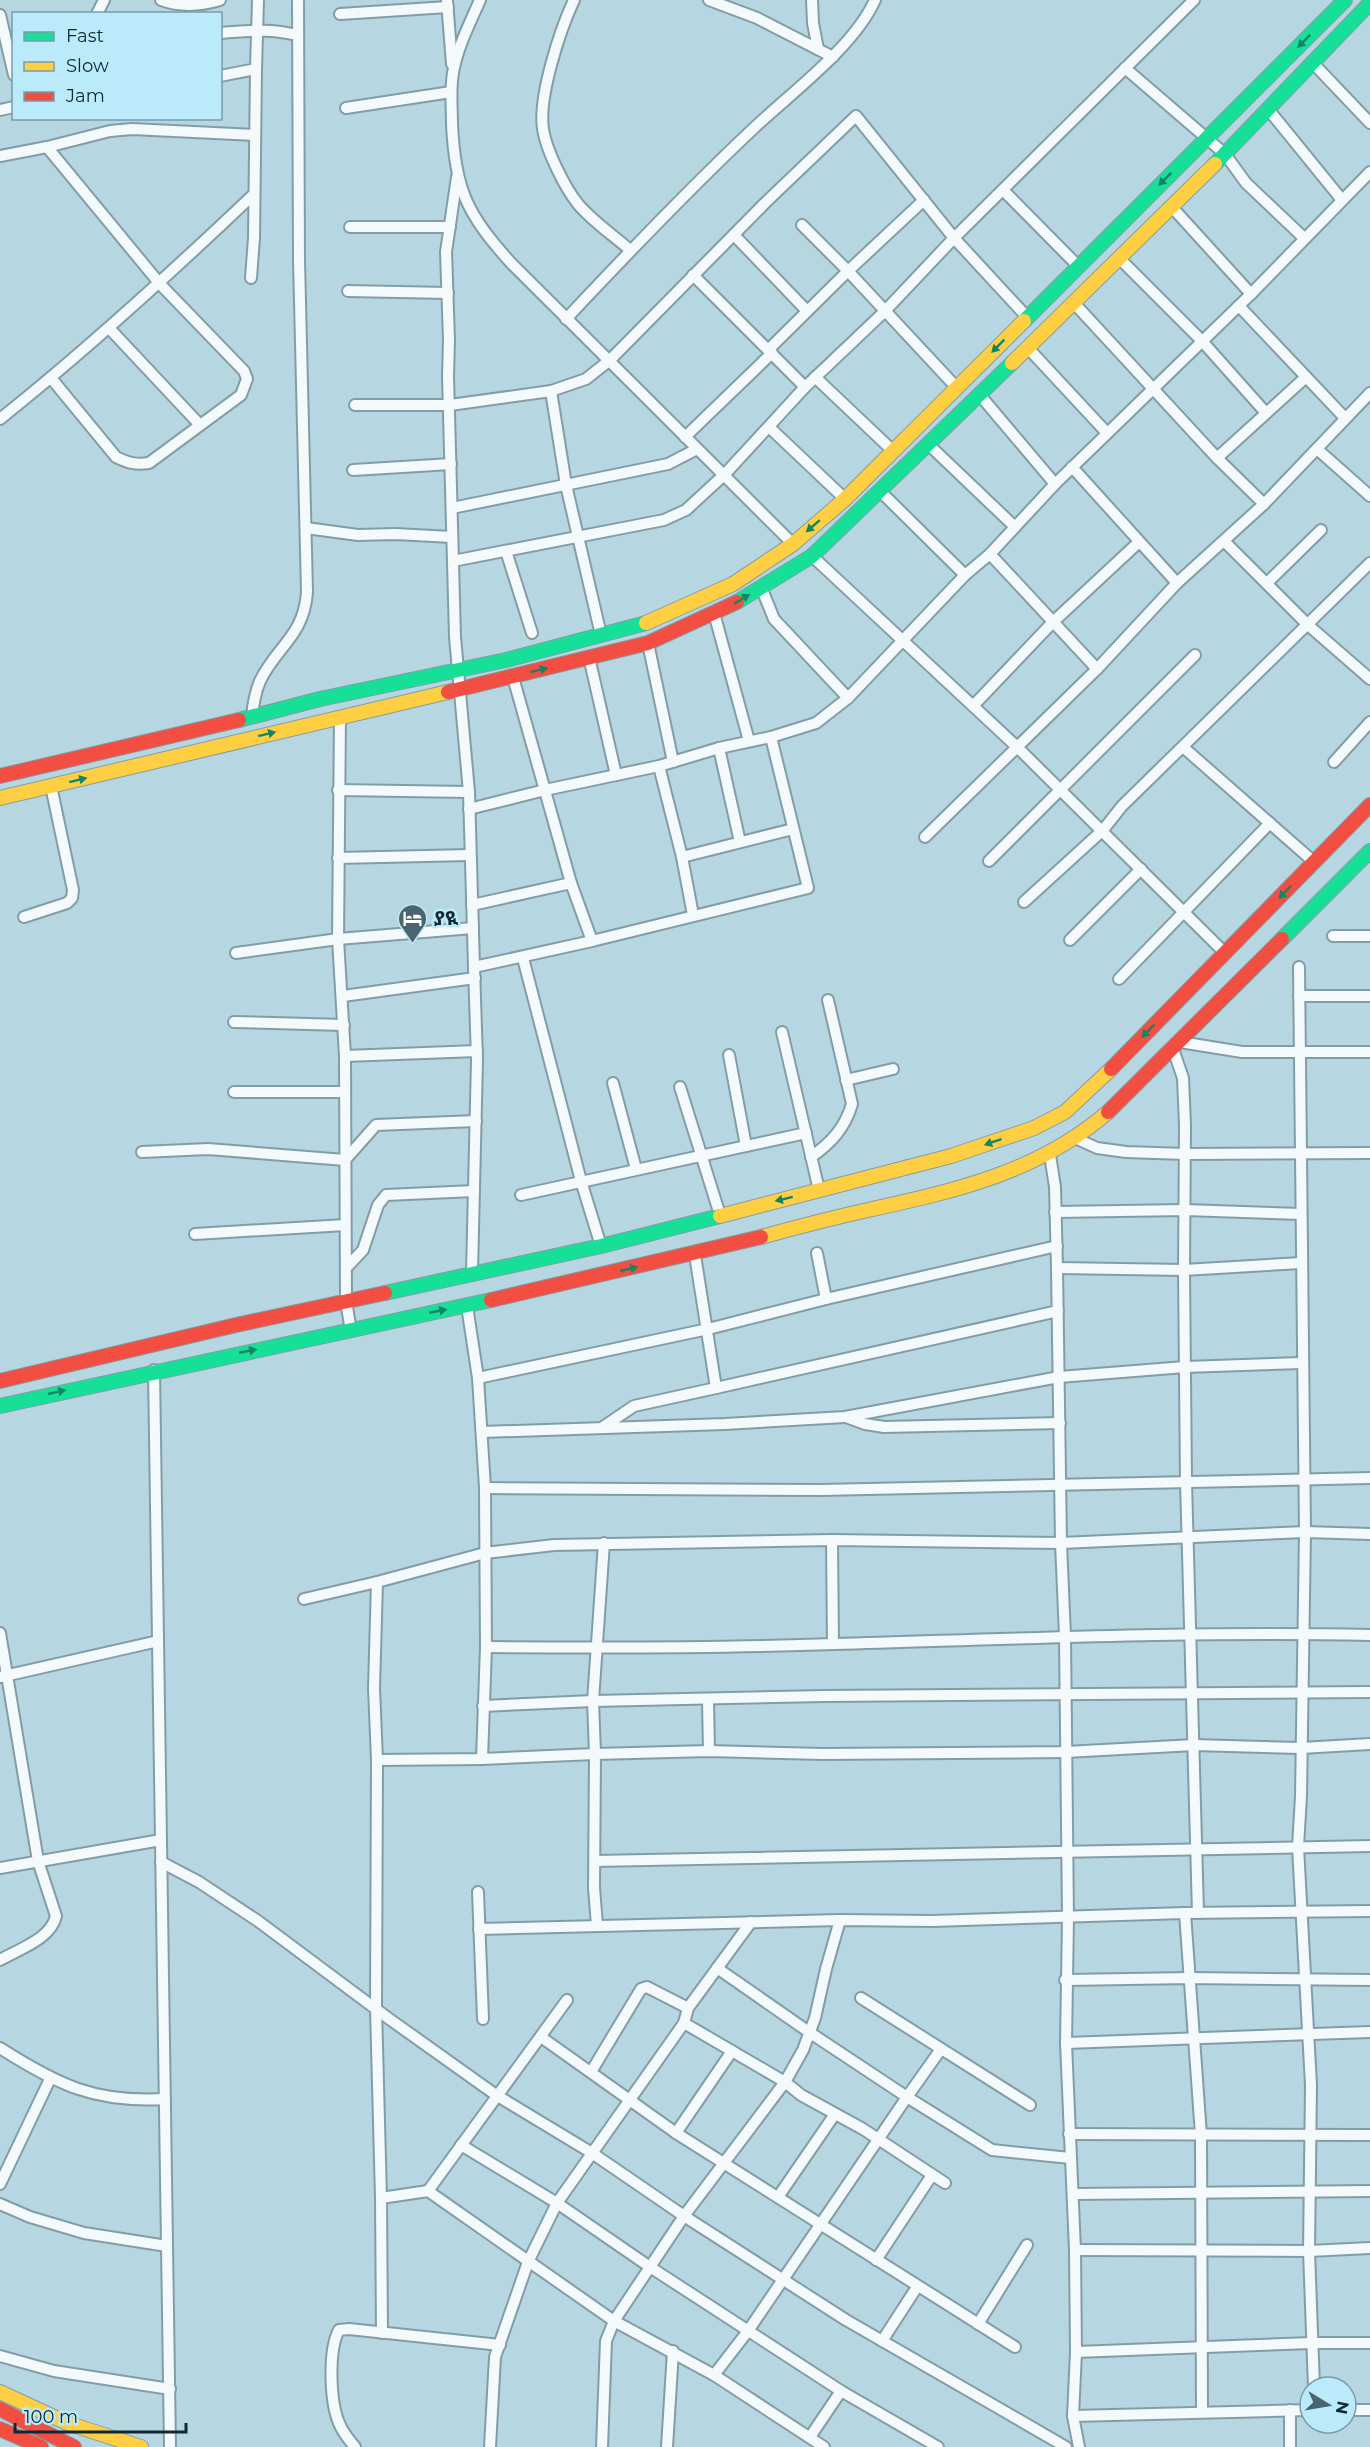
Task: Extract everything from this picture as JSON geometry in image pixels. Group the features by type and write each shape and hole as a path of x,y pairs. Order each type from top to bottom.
{"main road":[{"path":"0,776 647,623 733,584 793,544 844,499 1345,0"},
{"path":"0,798 648,643 714,613 761,587 812,556 1225,154 1312,62 1367,12"},
{"path":"0,1381 346,1301 601,1246 951,1156 1034,1128 1065,1112 1105,1076 1370,805"},
{"path":"0,1406 154,1370 351,1331 695,1255 845,1215 975,1184 1050,1155 1122,1101 1370,851"},
{"path":"0,2392 67,2423 141,2447"},
{"path":"0,2409 74,2447"},
{"path":"0,2430 41,2447"}],"street":[{"path":"161,0 177,5 220,0"},
{"path":"252,279 258,0"},
{"path":"252,717 254,701 262,679 296,633 306,608 306,528 298,260 300,117 298,0"},
{"path":"453,73 480,0"},
{"path":"574,0 555,50 542,111 543,131 555,164 578,204 630,250"},
{"path":"710,0 757,18 833,57"},
{"path":"812,0 813,23 818,49"},
{"path":"566,319 630,250 753,128 833,57 871,11 875,0"},
{"path":"453,561 664,519 686,510 725,474 805,387 885,311 954,238 1194,0"},
{"path":"340,14 448,3 457,177 447,252 452,537 455,637 460,669 469,792 469,855 477,1051 472,1273"},
{"path":"0,15 12,65"},
{"path":"222,33 257,30 297,35"},
{"path":"1312,62 1370,123"},
{"path":"1125,68 1225,154 1246,183 1304,238"},
{"path":"222,76 256,69"},
{"path":"345,108 451,92"},
{"path":"1268,109 1342,200"},
{"path":"355,405 450,405 551,391 586,379 610,360 734,234 856,116 954,238 1027,317"},
{"path":"0,156 110,131 132,129 255,135"},
{"path":"47,147 160,284 244,371 247,379 241,395 149,463 128,464 116,457 51,378"},
{"path":"469,809 659,766 816,723 848,698 965,575 990,554 1055,484 1239,306 1370,172"},
{"path":"457,177 470,210 489,239 566,319 610,360 793,544"},
{"path":"1003,190 1078,266"},
{"path":"0,419 160,284 255,194"},
{"path":"686,437 807,311 924,200"},
{"path":"1171,206 1251,294"},
{"path":"802,225 957,388"},
{"path":"350,227 450,227"},
{"path":"734,234 807,311"},
{"path":"1119,258 1202,342 1266,413"},
{"path":"693,275 805,387"},
{"path":"348,291 448,293"},
{"path":"1074,303 1217,458 1264,504"},
{"path":"1239,306 1345,418"},
{"path":"109,328 200,425"},
{"path":"1028,348 1107,433"},
{"path":"815,377 893,451"},
{"path":"1217,458 1306,377"},
{"path":"551,391 566,485 601,635"},
{"path":"925,837 1097,669 1177,583 1264,504 1370,393"},
{"path":"979,394 1055,484"},
{"path":"769,427 844,499"},
{"path":"928,444 1015,527"},
{"path":"452,508 668,464 697,449"},
{"path":"1317,449 1370,496"},
{"path":"353,470 451,464"},
{"path":"1072,467 1177,583"},
{"path":"880,491 965,575"},
{"path":"306,528 358,535 452,537"},
{"path":"1267,583 1321,530"},
{"path":"1224,541 1308,625 1370,679"},
{"path":"973,706 1053,622 1139,542"},
{"path":"506,551 532,633"},
{"path":"990,554 1097,669"},
{"path":"812,556 1017,747 1225,953"},
{"path":"1024,902 1102,830 1122,806 1368,568"},
{"path":"761,587 774,619 848,698"},
{"path":"714,613 749,741"},
{"path":"648,643 673,762"},
{"path":"989,861 1195,656"},
{"path":"589,657 616,775"},
{"path":"513,677 571,883 592,941"},
{"path":"340,717 338,939 345,1056 346,1301 351,1331"},
{"path":"1334,762 1370,722"},
{"path":"343,996 475,972 693,915 808,888 771,737"},
{"path":"1183,747 1314,862"},
{"path":"719,748 740,842"},
{"path":"659,766 682,857 693,915"},
{"path":"24,916 67,903 72,898 73,890 51,786"},
{"path":"338,790 469,792"},
{"path":"1119,979 1270,824"},
{"path":"682,857 793,829"},
{"path":"338,858 469,855"},
{"path":"1070,940 1141,869"},
{"path":"472,905 571,883"},
{"path":"236,953 338,939 473,928"},
{"path":"1333,936 1370,936"},
{"path":"523,958 601,1246"},
{"path":"1299,967 1305,1532 1298,1847 1306,1980 1311,2136 1309,2251 1313,2375"},
{"path":"1299,996 1370,996"},
{"path":"811,1157 830,1143 846,1120 852,1104 828,1000"},
{"path":"234,1022 344,1025"},
{"path":"782,1032 819,1190"},
{"path":"1198,1913 1186,1482 1185,1154 1183,1078 1176,1045 1242,1052 1370,1052"},
{"path":"345,1056 477,1051"},
{"path":"729,1055 746,1146"},
{"path":"846,1080 893,1069"},
{"path":"613,1083 636,1169"},
{"path":"680,1087 720,1215"},
{"path":"234,1092 345,1092"},
{"path":"345,1160 376,1125 476,1121"},
{"path":"521,1195 806,1133"},
{"path":"1075,1138 1097,1148 1108,1150 1185,1154 1370,1153"},
{"path":"142,1152 208,1149 345,1160"},
{"path":"1050,1155 1056,1212 1058,1268 1061,1543 1065,1636 1068,1918 1065,1980 1070,2158 1074,2194 1076,2352 1072,2416 1079,2447"},
{"path":"346,1268 363,1250 378,1205 386,1195 474,1191"},
{"path":"1056,1212 1185,1210 1301,1214"},
{"path":"195,1234 345,1225"},
{"path":"478,1378 708,1329 826,1299 1057,1246"},
{"path":"818,1253 826,1299"},
{"path":"695,1255 716,1388"},
{"path":"1058,1268 1184,1270 1301,1263"},
{"path":"467,1306 478,1378 485,1488 486,1647 482,1759"},
{"path":"603,1427 634,1406 1058,1311"},
{"path":"482,1432 725,1424 845,1417 1059,1377 1185,1367 1302,1363"},
{"path":"154,1370 170,2447"},
{"path":"845,1417 865,1424 884,1427 1060,1423"},
{"path":"485,1488 821,1491 1370,1478"},
{"path":"304,1599 485,1553 554,1545 832,1540 1061,1543 1305,1532 1370,1534"},
{"path":"832,1540 833,1644"},
{"path":"597,1925 595,1754 592,1701 604,1543"},
{"path":"377,1582 374,1688 377,1760 376,2008 382,2333"},
{"path":"0,1634 4,1676 38,1861 56,1916 54,1925 46,1935 0,1960"},
{"path":"486,1647 597,1648 833,1644 1190,1634 1370,1635"},
{"path":"4,1676 158,1641"},
{"path":"483,1706 592,1701 825,1696 1370,1692"},
{"path":"708,1700 709,1751"},
{"path":"377,1760 482,1759 709,1751 823,1754 1066,1752 1194,1745 1301,1748 1370,1744"},
{"path":"0,1868 161,1840"},
{"path":"595,1861 1370,1846"},
{"path":"161,1862 200,1882 258,1921 496,2095 592,2153 684,2216 882,2341 1066,2447"},
{"path":"478,1893 483,2019"},
{"path":"479,1929 1370,1911"},
{"path":"1185,1913 1202,2135 1200,2193 1203,2249 1202,2412"},
{"path":"602,2447 606,2341 614,2321 684,2216 785,2082 803,2050 815,2018 840,1920"},
{"path":"490,2447 494,2365 528,2262 557,2203 684,2023 688,2008 751,1922"},
{"path":"717,1968 808,2032 992,2150 1070,2158"},
{"path":"1065,1980 1191,1978 1370,1980"},
{"path":"591,2072 641,1989 648,1986 688,2008"},
{"path":"861,1998 1030,2105"},
{"path":"428,2191 567,2000"},
{"path":"684,2023 785,2082 801,2096 878,2139 945,2183"},
{"path":"1066,2043 1370,2032"},
{"path":"541,2037 676,2133 1015,2347"},
{"path":"0,2048 50,2079 108,2098 133,2101 165,2099"},
{"path":"714,2375 748,2331 941,2049"},
{"path":"676,2133 732,2051"},
{"path":"0,2184 50,2079"},
{"path":"778,2197 835,2114"},
{"path":"1069,2134 1370,2135"},
{"path":"461,2145 557,2203 650,2267 842,2391 938,2447"},
{"path":"876,2260 932,2175"},
{"path":"381,2198 428,2191 614,2321 714,2375 824,2447"},
{"path":"1074,2194 1370,2191"},
{"path":"0,2204 30,2217 84,2233 167,2246"},
{"path":"978,2324 1027,2245"},
{"path":"1075,2250 1309,2251 1370,2248"},
{"path":"882,2341 917,2287"},
{"path":"355,2447 339,2423 332,2389 334,2338 339,2330 500,2345"},
{"path":"1076,2352 1311,2343 1370,2343"},
{"path":"667,2447 673,2351"},
{"path":"0,2356 54,2371 170,2389"},
{"path":"810,2437 842,2391"},
{"path":"1290,2410 1290,2447"},
{"path":"1072,2416 1298,2410"}],"traffic: fast":[{"path":"1024,321 1345,0"},
{"path":"1215,164 1370,3"},
{"path":"737,602 812,556 1012,363"},
{"path":"239,720 320,699 506,660 646,623"},
{"path":"1282,939 1370,851"},
{"path":"385,1293 601,1246 720,1216"},
{"path":"0,1406 491,1300"}],"traffic: slow":[{"path":"1012,363 1215,164"},
{"path":"646,623 733,584 793,544 845,499 1024,321"},
{"path":"0,798 448,692"},
{"path":"720,1216 951,1156 1034,1128 1065,1112 1111,1069"},
{"path":"761,1237 932,1195 995,1176 1054,1150 1108,1112"},
{"path":"0,2392 67,2423 141,2447"}],"traffic: jam":[{"path":"448,692 648,643 737,602"},
{"path":"0,776 239,720"},
{"path":"1111,1069 1370,805"},
{"path":"1108,1112 1282,939"},
{"path":"491,1300 761,1237"},
{"path":"0,1381 236,1325 385,1293"},
{"path":"0,2409 74,2447"},
{"path":"0,2429 41,2447"}],"place":[{"name":"ያዪ","path":"413,944"}]}
